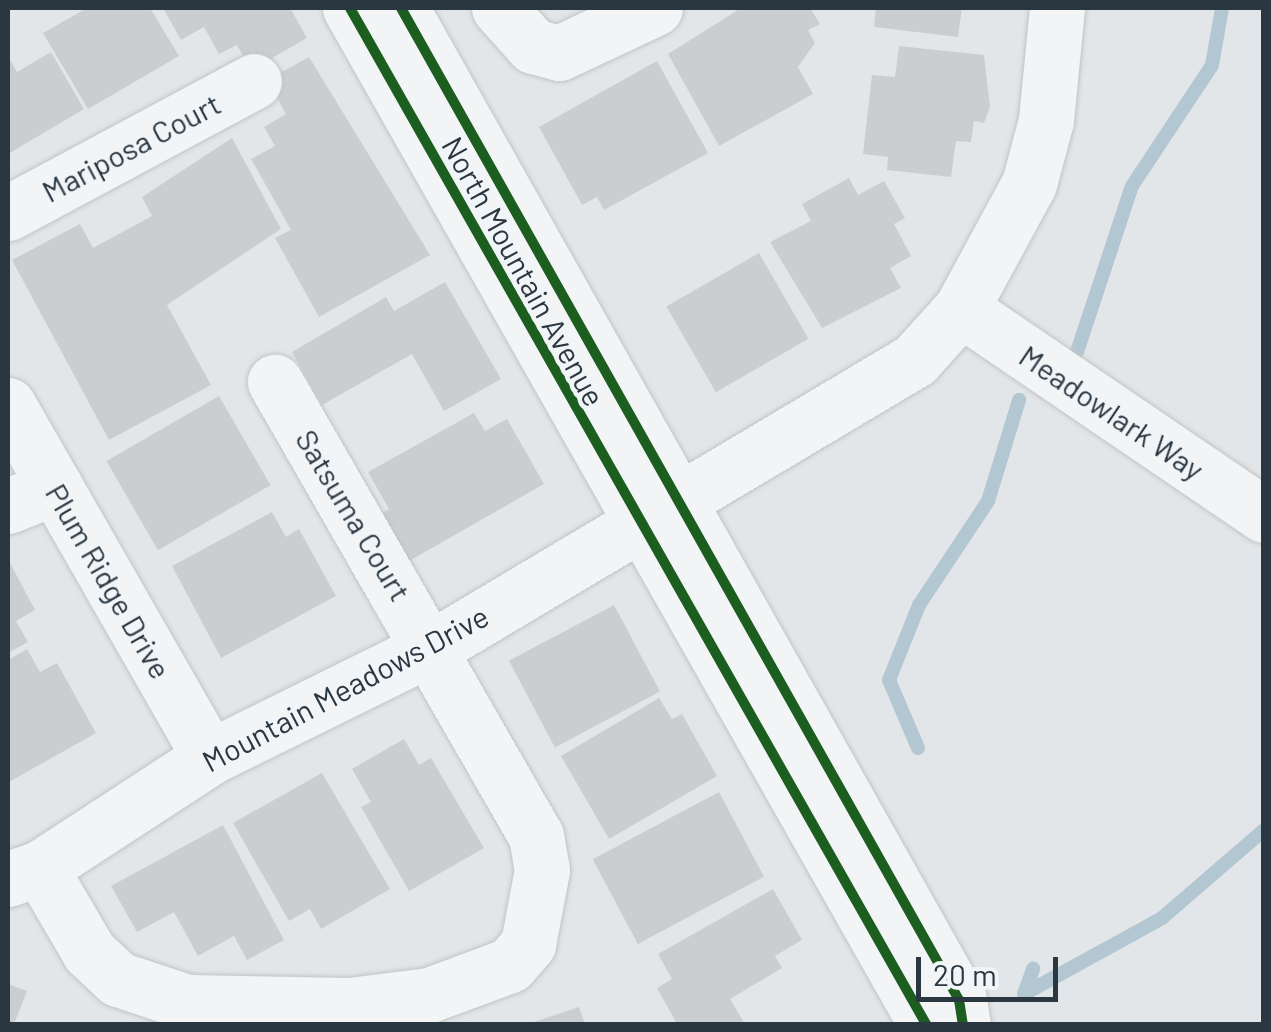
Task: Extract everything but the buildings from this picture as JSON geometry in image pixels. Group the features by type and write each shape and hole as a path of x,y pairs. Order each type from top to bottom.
{"street":[{"name":"North Mountain Avenue","path":"350,8 959,1000 964,1024"},
{"name":"North Mountain Avenue","path":"402,8 655,508 926,1024"},
{"path":"499,8 533,46 559,53 655,8"},
{"name":"Mountain Meadows Drive","path":"24,873 210,757 433,647 655,508 916,360 961,309 1029,184 1046,120 1057,8"},
{"name":"Mariposa Court","path":"8,213 254,81"},
{"name":"Meadowlark Way","path":"961,309 1264,515"},
{"name":"Satsuma Court","path":"24,873 89,952 118,979 187,1002 349,1005 429,995 510,964 538,918 536,836 433,647 275,382"},
{"name":"Plum Ridge Drive","path":"8,404 31,497 210,757"}],"waterway":[{"path":"1077,352 1132,186 1212,65 1222,8"},
{"path":"918,748 889,680 919,605 988,501 1019,400"},
{"path":"1024,994 1162,918 1264,830"},
{"path":"1024,994 1033,969"}],"cycle path":[{"path":"350,8 926,1024"},
{"path":"401,8 959,1000 963,1024"}]}
